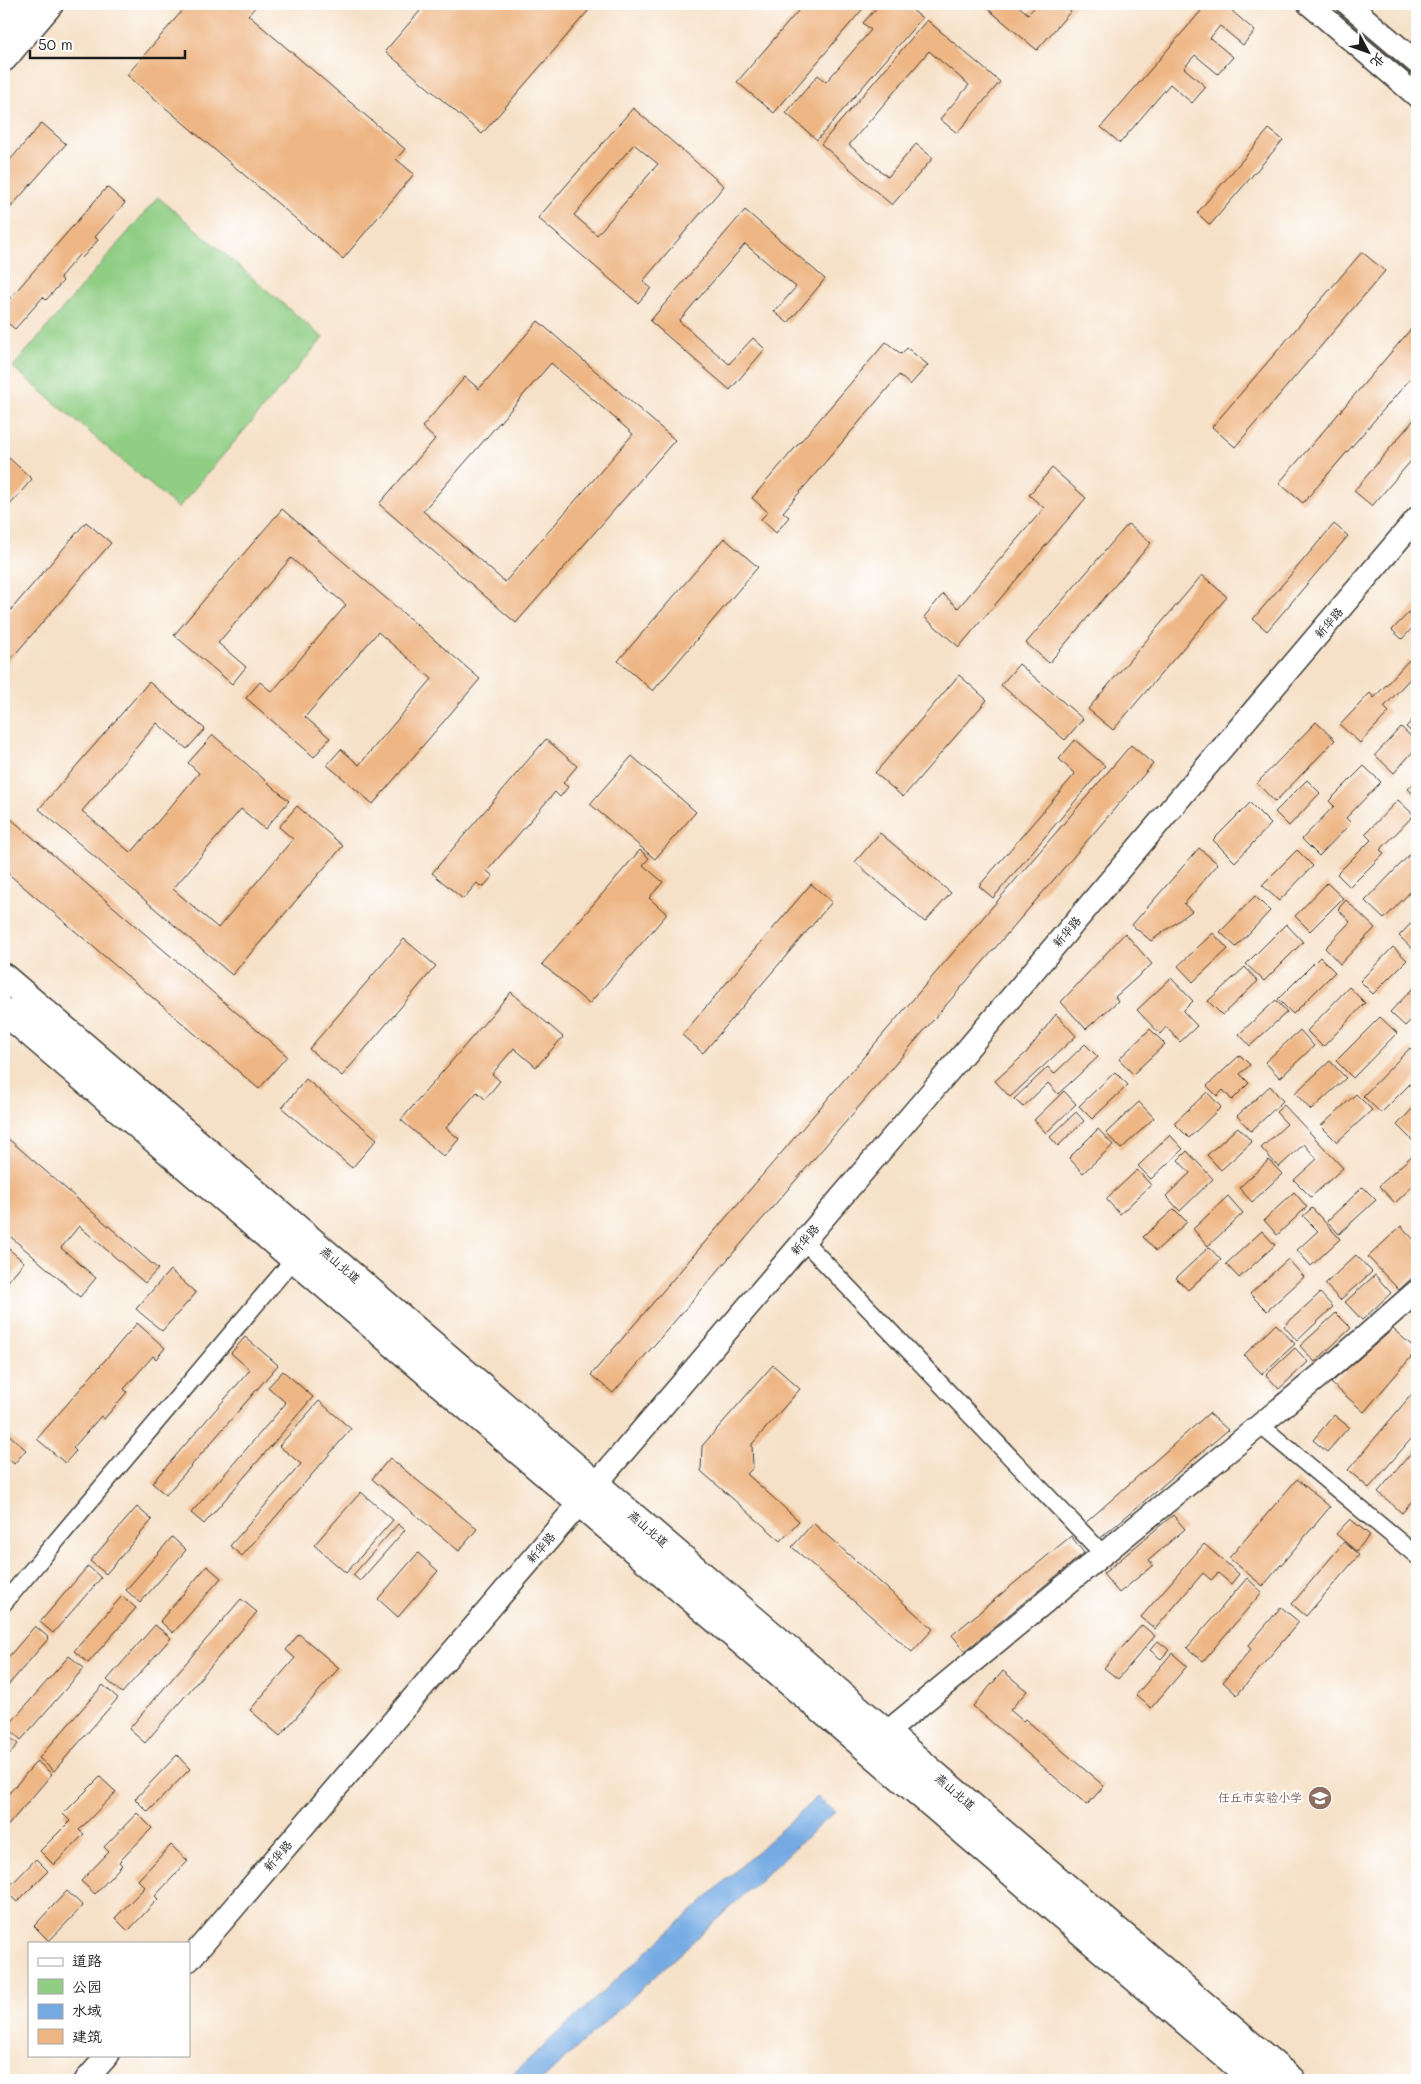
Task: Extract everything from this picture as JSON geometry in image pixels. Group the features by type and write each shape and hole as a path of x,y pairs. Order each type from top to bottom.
{"main road":[{"path":"4,24 20,4"},
{"path":"4,58 50,4"},
{"path":"1309,4 1417,96"},
{"path":"1348,4 1417,63"},
{"name":"新华路","path":"190,1959 804,1241 1417,518"},
{"name":"燕山北道","path":"4,977 1254,2080"},
{"name":"燕山北道","path":"4,1011 294,1260 886,1733 1292,2080"},
{"path":"886,1733 1417,1292"},
{"path":"86,2080 107,2056"}],"street":[{"path":"804,1241 1102,1553"},
{"path":"4,1603 294,1260"},
{"path":"1260,1424 1417,1556"}],"green space":[{"path":"158,197 323,338 178,508 13,367"}],"water":[{"path":"817,1797 835,1811 542,2080 506,2080"}],"building":[{"path":"188,4 258,4 248,15 405,149 396,159 414,174 343,259 127,75"},
{"path":"426,4 594,4 482,134 385,51"},
{"path":"804,4 867,4 774,113 737,82"},
{"path":"880,4 905,4 922,18 817,140 786,113 818,75 826,82 871,30 863,23"},
{"path":"982,4 1016,4 1028,14 1038,4 1077,4 1037,50"},
{"path":"1207,4 1224,4 1255,31 1243,45 1220,26 1210,38 1233,57 1218,74 1195,55 1184,68 1206,87 1192,103 1170,84 1120,143 1101,127"},
{"path":"927,20 1000,82 957,133 940,119 969,85 929,51 849,145 888,177 916,144 933,158 892,205 821,144"},
{"path":"633,108 724,186 643,281 651,288 638,303 538,218","holes":["634,144 658,164 597,235 574,215"]},
{"path":"42,123 66,144 4,215 4,167"},
{"path":"1269,129 1283,140 1210,225 1197,213"},
{"path":"107,187 125,203 95,237 98,240 82,258 79,255 60,277 63,281 46,300 43,297 15,329 4,320 4,305"},
{"path":"745,210 825,279 788,323 774,312 796,287 745,244 679,321 729,364 753,338 765,349 730,390 650,321"},
{"path":"1362,252 1385,271 1235,447 1212,427"},
{"path":"538,321 675,440 516,623 379,504 435,439 422,427 465,377 479,389","holes":["551,363 633,434 505,582 423,511"]},
{"path":"1417,322 1417,371 1303,503 1279,483"},
{"path":"886,342 901,354 907,348 928,365 910,385 899,375 783,512 789,517 776,533 761,519 768,512 752,498"},
{"path":"1417,416 1417,454 1372,506 1354,491"},
{"path":"9,458 32,479 4,512 4,464"},
{"path":"1052,468 1086,498 959,647 924,617 943,594 958,608 1044,508 1029,495"},
{"path":"282,509 480,679 373,804 327,765 341,749 359,765 432,679 378,632 305,717 330,738 314,757 246,698 260,682 272,692 346,605 291,558 218,643 246,667 232,684 174,635"},
{"path":"86,522 111,543 4,667 4,618"},
{"path":"1128,524 1151,543 1049,663 1026,643"},
{"path":"1334,524 1348,536 1267,631 1253,619"},
{"path":"724,538 758,567 653,691 618,661"},
{"path":"1202,575 1227,597 1113,730 1088,709"},
{"path":"1417,604 1417,623 1402,639 1392,630"},
{"path":"1409,660 1417,668 1417,671 1384,707 1389,712 1360,743 1340,725 1370,693 1374,698"},
{"path":"1019,664 1083,719 1065,740 1001,685"},
{"path":"959,675 987,700 903,797 875,773"},
{"path":"149,682 205,729 187,749 157,723 82,811 131,853 199,773 188,763 213,735 289,801 265,829 241,809 173,889 218,928 293,839 279,827 297,806 343,846 232,975 39,809"},
{"path":"1417,715 1417,737 1406,727"},
{"path":"1316,722 1335,740 1275,802 1257,783"},
{"path":"1401,727 1417,742 1417,747 1394,773 1375,755"},
{"path":"546,739 577,766 563,783 568,787 560,797 555,792 487,871 493,876 482,888 477,883 463,899 432,873"},
{"path":"1075,740 1105,766 993,898 979,886 1075,774 1059,759"},
{"path":"1131,745 1153,764 613,1393 591,1375"},
{"path":"632,756 696,812 655,859 590,804"},
{"path":"1364,766 1381,782 1346,818 1351,823 1319,856 1302,839 1334,806 1329,801"},
{"path":"1417,779 1417,798 1408,789"},
{"path":"1307,780 1320,793 1289,826 1275,812"},
{"path":"1398,800 1414,815 1380,850 1384,853 1350,887 1337,874 1371,840 1365,834"},
{"path":"1250,803 1271,824 1235,862 1213,840"},
{"path":"10,818 287,1056 259,1089 4,870 4,825"},
{"path":"880,833 951,893 925,922 855,862"},
{"path":"1417,847 1417,878 1415,881 1417,885 1384,919 1365,901"},
{"path":"1199,848 1218,864 1184,904 1192,911 1151,941 1132,925"},
{"path":"640,850 649,858 643,865 663,882 649,898 667,914 589,1004 542,964"},
{"path":"1297,850 1313,866 1279,901 1262,885"},
{"path":"1327,883 1343,898 1310,931 1295,916"},
{"path":"811,884 832,902 703,1053 682,1035"},
{"path":"1255,896 1270,911 1236,947 1220,932"},
{"path":"1346,900 1375,928 1340,964 1325,948 1350,922 1338,909"},
{"path":"1417,917 1417,951 1416,952 1399,936"},
{"path":"1286,924 1303,942 1264,981 1246,964"},
{"path":"1125,933 1152,964 1115,997 1118,1001 1086,1029 1061,1002"},
{"path":"1213,933 1228,949 1193,982 1178,966"},
{"path":"404,939 436,966 342,1076 309,1049"},
{"path":"1393,947 1407,960 1373,994 1360,981"},
{"path":"1320,957 1335,972 1293,1014 1278,999"},
{"path":"1245,967 1258,981 1222,1015 1208,1001"},
{"path":"1171,978 1193,1001 1183,1011 1197,1026 1180,1042 1166,1027 1160,1034 1137,1010"},
{"path":"1417,984 1417,1014 1405,1026 1390,1012"},
{"path":"1349,987 1365,1003 1323,1047 1307,1031"},
{"path":"511,992 563,1037 536,1067 514,1048 492,1074 500,1081 485,1099 477,1092 446,1128 459,1139 444,1157 401,1120"},
{"path":"1276,1000 1287,1012 1250,1046 1239,1034"},
{"path":"1056,1014 1076,1036 1010,1097 995,1081 1027,1052"},
{"path":"1380,1017 1397,1033 1353,1078 1336,1061"},
{"path":"1150,1029 1165,1044 1133,1074 1119,1059"},
{"path":"1300,1030 1314,1046 1280,1078 1265,1062"},
{"path":"1085,1044 1098,1057 1058,1094 1048,1083 1023,1107 1014,1099 1048,1067 1054,1074"},
{"path":"1410,1048 1417,1055 1417,1077 1381,1113 1363,1096"},
{"path":"1240,1055 1250,1065 1240,1074 1249,1083 1232,1100 1223,1090 1217,1096 1207,1086"},
{"path":"1330,1061 1346,1078 1311,1110 1295,1093"},
{"path":"1115,1072 1128,1085 1092,1119 1079,1106"},
{"path":"306,1079 377,1139 352,1168 282,1108"},
{"path":"1270,1086 1283,1101 1251,1131 1237,1116"},
{"path":"1064,1091 1076,1104 1046,1133 1034,1120"},
{"path":"1207,1092 1221,1107 1189,1138 1174,1123"},
{"path":"1356,1094 1372,1110 1337,1142 1321,1126"},
{"path":"1139,1102 1154,1118 1121,1149 1106,1133"},
{"path":"1417,1104 1417,1137 1413,1141 1397,1125"},
{"path":"1284,1105 1343,1168 1311,1197 1294,1180 1317,1159 1304,1144 1279,1167 1261,1148 1287,1124 1276,1112"},
{"path":"1076,1112 1084,1121 1058,1146 1050,1137"},
{"path":"1238,1127 1252,1142 1221,1170 1207,1155"},
{"path":"1098,1129 1113,1145 1083,1173 1069,1158"},
{"path":"4,1135 158,1269 145,1283 79,1226 61,1248 96,1278 80,1297 4,1231"},
{"path":"1170,1135 1183,1149 1151,1179 1138,1166"},
{"path":"1187,1151 1213,1179 1180,1211 1166,1196 1190,1173 1178,1160"},
{"path":"1416,1152 1417,1182 1395,1203 1379,1186"},
{"path":"1269,1160 1282,1174 1252,1202 1239,1188"},
{"path":"1137,1170 1151,1185 1120,1214 1106,1199"},
{"path":"1363,1187 1376,1200 1339,1234 1327,1221"},
{"path":"1294,1192 1307,1207 1277,1235 1264,1220"},
{"path":"1228,1196 1243,1213 1208,1246 1193,1229"},
{"path":"1312,1208 1340,1239 1311,1266 1297,1250 1318,1231 1303,1216"},
{"path":"1174,1209 1187,1222 1156,1251 1143,1237"},
{"path":"1401,1226 1417,1243 1417,1273 1399,1290 1368,1257"},
{"path":"1262,1231 1275,1245 1239,1278 1226,1264"},
{"path":"4,1245 24,1262 4,1286"},
{"path":"1209,1247 1221,1260 1188,1290 1176,1278"},
{"path":"1356,1255 1372,1272 1340,1300 1325,1284"},
{"path":"1288,1259 1304,1277 1267,1311 1250,1294"},
{"path":"170,1270 196,1293 162,1331 136,1309"},
{"path":"1375,1275 1391,1293 1362,1320 1345,1302"},
{"path":"1320,1293 1333,1307 1297,1341 1284,1326"},
{"path":"1336,1313 1351,1328 1315,1362 1300,1346"},
{"path":"137,1323 165,1348 156,1359 153,1356 124,1389 127,1392 104,1419 101,1416 73,1448 76,1451 65,1463 37,1439"},
{"path":"1276,1324 1295,1344 1262,1374 1244,1355"},
{"path":"1393,1329 1417,1350 1364,1412 1331,1383"},
{"path":"245,1337 278,1365 166,1495 152,1483 250,1370 231,1353"},
{"path":"1295,1348 1308,1362 1279,1389 1266,1375"},
{"path":"773,1365 800,1389 752,1444 753,1468 747,1474 799,1521 781,1541 701,1471 702,1446"},
{"path":"283,1371 313,1397 204,1524 191,1513 286,1403 268,1387"},
{"path":"1417,1388 1417,1432 1369,1488 1348,1470"},
{"path":"319,1401 351,1429 242,1556 230,1546 301,1464 279,1446"},
{"path":"1209,1413 1228,1430 1096,1542 1082,1526"},
{"path":"1334,1415 1349,1427 1327,1452 1313,1440"},
{"path":"4,1430 26,1450 14,1464 4,1455"},
{"path":"1417,1446 1417,1495 1402,1513 1378,1492"},
{"path":"390,1458 477,1529 459,1551 372,1479"},
{"path":"1297,1479 1330,1507 1263,1586 1229,1558"},
{"path":"361,1492 393,1520 346,1573 314,1545"},
{"path":"137,1507 152,1520 106,1574 90,1561"},
{"path":"1173,1515 1185,1529 1149,1560 1153,1565 1119,1593 1103,1574"},
{"path":"1350,1519 1370,1535 1356,1551 1336,1534"},
{"path":"813,1523 933,1629 912,1652 792,1547"},
{"path":"398,1524 405,1530 360,1581 353,1575"},
{"path":"1071,1536 1084,1553 965,1651 952,1635"},
{"path":"172,1537 186,1550 140,1603 126,1590"},
{"path":"1344,1542 1359,1555 1306,1616 1292,1604"},
{"path":"1204,1544 1239,1574 1231,1584 1218,1573 1211,1580 1203,1573 1155,1629 1141,1617"},
{"path":"418,1553 438,1571 398,1617 378,1599"},
{"path":"88,1566 101,1578 53,1633 40,1622"},
{"path":"207,1566 221,1578 173,1633 160,1621"},
{"path":"1247,1578 1262,1592 1203,1661 1187,1648"},
{"path":"122,1596 136,1608 88,1663 74,1651"},
{"path":"241,1599 257,1612 145,1743 129,1729"},
{"path":"1281,1607 1299,1622 1237,1695 1223,1682 1251,1649 1248,1646"},
{"path":"155,1625 171,1638 122,1693 107,1680"},
{"path":"1142,1625 1155,1636 1118,1679 1104,1668"},
{"path":"35,1626 49,1638 4,1690 4,1662"},
{"path":"299,1634 339,1668 280,1736 250,1710 295,1658 286,1650"},
{"path":"1158,1641 1169,1650 1161,1659 1150,1650"},
{"path":"1172,1653 1187,1666 1151,1708 1136,1695"},
{"path":"69,1656 84,1668 21,1740 7,1727"},
{"path":"1003,1671 1027,1691 1010,1710 1023,1721 1025,1719 1104,1786 1087,1805 973,1706"},
{"path":"103,1685 118,1698 54,1771 39,1758"},
{"path":"4,1732 18,1744 4,1760"},
{"path":"177,1755 190,1769 148,1812 135,1799"},
{"path":"37,1761 52,1774 4,1830 4,1799"},
{"path":"100,1777 116,1792 79,1830 84,1834 54,1865 40,1851 70,1821 63,1814"},
{"path":"137,1813 152,1828 119,1862 122,1865 95,1894 81,1881 109,1852 104,1847"},
{"path":"171,1845 188,1861 155,1896 158,1899 128,1931 115,1918 145,1887 138,1880"},
{"path":"36,1859 48,1871 17,1902 5,1891"},
{"path":"67,1891 83,1906 49,1941 34,1926"}],"place":[{"name":"任丘市实验小学","path":"1320,1798"}]}
